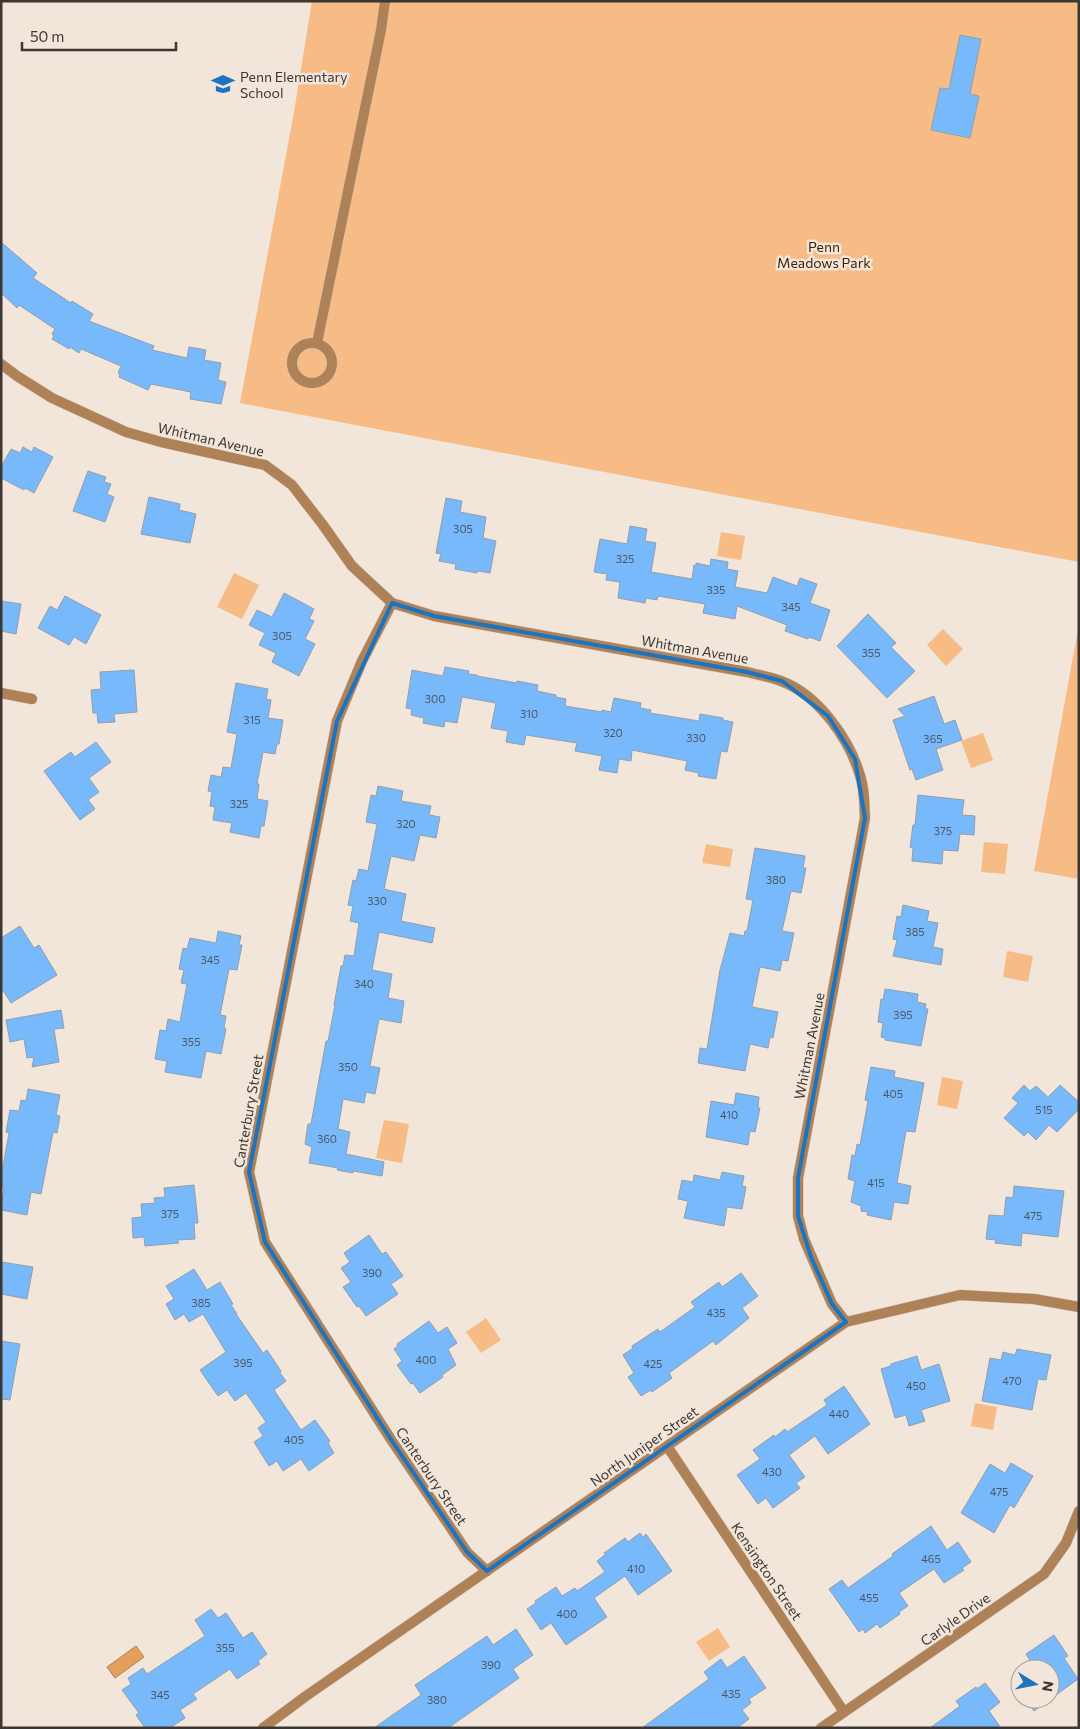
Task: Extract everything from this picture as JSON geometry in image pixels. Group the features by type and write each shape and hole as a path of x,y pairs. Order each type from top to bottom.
{"street":[{"path":"317,344 381,30 385,1"},
{"name":"Whitman Avenue","path":"1,364 52,398 126,432 161,442 265,465 292,485 352,566 392,603 434,616 747,672 782,682 811,699 828,716 855,759 862,781 865,818 798,1178 798,1216 814,1265 832,1304 846,1322"},
{"name":"Canterbury Street","path":"392,603 362,661 337,721 249,1172 265,1242 390,1438 467,1552 487,1571"},
{"path":"1,693 32,699"},
{"name":"North Juniper Street","path":"263,1728 306,1696 846,1322 960,1295 1034,1299 1079,1307"},
{"name":"Kensington Street","path":"667,1446 844,1712"},
{"name":"Carlyle Drive","path":"821,1728 1044,1574 1066,1543 1079,1510"}],"highlighted area":[{"path":"392,603 434,616 747,672 782,681 828,716 855,759 865,818 798,1178 798,1216 811,1257 832,1304 846,1322 487,1571 467,1552 390,1438 265,1242 249,1172 337,721"}],"green space":[{"name":"Penn Meadows Park","path":"312,1 1079,1 1079,562 240,403 294,112"},
{"path":"721,532 745,536 741,560 717,556"},
{"path":"234,573 259,585 242,619 217,607"},
{"path":"1079,624 1079,879 1034,871"},
{"path":"943,629 963,649 946,666 927,645"},
{"path":"983,733 993,760 971,768 961,741"},
{"path":"984,842 1008,844 1005,874 981,872"},
{"path":"706,844 733,849 730,867 702,863"},
{"path":"1007,951 1033,956 1028,982 1003,977"},
{"path":"942,1077 963,1081 957,1109 937,1105"},
{"path":"384,1120 409,1124 402,1163 376,1158"},
{"path":"486,1318 501,1340 481,1353 466,1332"},
{"path":"975,1403 997,1407 993,1430 971,1426"},
{"path":"718,1628 730,1647 709,1661 696,1642"}],"shaded area":[{"path":"136,1646 144,1657 115,1678 107,1667"}],"building":[{"path":"960,35 981,39 970,94 979,96 970,138 931,130 940,88 949,89"},
{"path":"1,242 37,273 33,278 71,303 72,301 93,314 89,321 154,346 152,350 187,358 189,347 206,350 204,360 221,363 218,380 226,382 221,404 190,399 191,392 151,384 148,390 119,377 120,373 118,373 121,366 81,349 79,353 52,339 55,329 19,305 17,308 1,293"},
{"path":"23,447 32,452 34,447 53,457 34,493 1,478 1,467 11,449 20,453"},
{"path":"88,471 106,477 104,482 111,484 107,494 114,497 105,522 73,511"},
{"path":"149,497 180,504 179,510 196,514 190,543 141,534"},
{"path":"446,498 462,501 460,512 486,517 483,538 496,541 490,573 455,569 456,564 439,561 441,554 436,553"},
{"path":"630,526 647,529 645,541 656,543 651,572 692,579 694,565 696,566 696,563 710,566 711,559 728,562 727,569 738,571 735,587 767,593 773,577 797,586 800,578 817,584 810,603 830,610 820,641 785,631 787,625 737,606 735,619 703,613 705,604 658,596 657,600 646,598 645,603 618,598 620,582 606,580 607,574 594,572 600,539 627,544"},
{"path":"284,593 314,609 309,619 314,621 305,639 315,644 299,676 272,662 276,653 259,645 265,633 249,625 257,610 272,617"},
{"path":"65,596 101,615 86,644 74,637 69,645 38,628 50,606 57,610"},
{"path":"1,601 21,604 16,634 1,631"},
{"path":"868,614 896,643 891,647 915,671 887,698 837,646"},
{"path":"445,667 469,671 468,674 477,676 538,685 537,691 566,699 565,706 611,712 614,698 641,703 640,708 651,710 650,713 699,721 700,714 723,718 723,720 733,722 727,752 721,751 716,779 698,776 699,773 685,770 687,761 632,750 631,761 619,759 617,773 599,770 602,756 575,751 577,743 526,735 524,745 506,742 508,731 491,728 496,703 462,697 457,723 445,721 444,727 423,723 424,718 411,715 412,709 406,708 412,670 443,676"},
{"path":"134,670 137,712 114,714 115,722 98,723 97,713 93,713 91,690 101,689 100,672"},
{"path":"236,683 268,689 266,699 271,700 268,718 283,720 279,744 277,744 275,754 263,752 257,784 259,784 257,799 268,801 264,826 261,826 259,838 230,832 232,823 213,820 215,807 210,806 212,792 208,791 211,775 221,777 223,767 231,768 237,734 227,732"},
{"path":"934,696 944,724 955,720 962,740 936,749 943,770 916,780 912,769 910,770 893,720 905,716 898,709"},
{"path":"96,742 111,762 89,778 99,792 88,800 95,809 80,820 44,771 71,752 75,757"},
{"path":"378,786 403,791 401,801 431,806 429,815 440,817 436,838 420,835 414,861 391,856 384,889 406,894 401,921 435,928 432,943 379,932 372,970 392,974 388,998 404,1001 401,1023 379,1019 370,1066 380,1068 375,1094 366,1092 364,1103 343,1099 338,1129 350,1132 346,1154 384,1162 382,1176 353,1171 353,1173 337,1170 338,1168 309,1163 312,1147 305,1144 308,1124 311,1124 326,1041 328,1041 341,966 343,966 345,955 354,956 359,923 350,921 353,906 348,905 353,880 356,881 359,869 368,871 377,824 366,822 371,795 376,796"},
{"path":"918,795 964,800 962,815 975,816 974,835 960,834 958,851 943,850 942,864 912,861 913,848 910,847 913,825 915,825"},
{"path":"755,848 805,856 803,868 806,868 801,893 791,891 782,931 794,933 788,961 782,960 780,971 760,967 752,1007 778,1012 773,1038 770,1037 768,1048 750,1044 745,1071 698,1063 700,1048 707,1049 720,970 730,933 744,936 745,931 747,931 753,900 746,899"},
{"path":"903,905 929,911 927,921 938,923 933,947 943,949 941,965 893,956 897,940 893,939 897,916 901,917"},
{"path":"20,926 34,948 39,945 57,975 11,1003 1,987 1,938"},
{"path":"218,931 241,936 239,945 242,945 237,970 229,969 220,1015 226,1016 224,1028 226,1029 221,1054 206,1051 201,1078 165,1072 167,1061 155,1059 160,1030 166,1031 168,1019 180,1022 187,984 181,983 184,970 179,969 183,948 187,949 190,938 216,943"},
{"path":"885,989 918,994 917,1002 926,1004 925,1009 928,1009 921,1046 885,1040 885,1038 881,1037 883,1023 878,1022 881,999 883,1000"},
{"path":"61,1010 64,1028 54,1029 59,1062 32,1067 34,1057 27,1058 24,1039 10,1042 6,1020"},
{"path":"871,1067 895,1071 894,1077 924,1083 915,1132 906,1131 897,1183 911,1186 908,1204 894,1202 891,1220 867,1215 868,1212 861,1211 861,1206 851,1202 855,1181 848,1179 852,1155 855,1156 857,1144 860,1145 868,1101 865,1100"},
{"path":"1024,1085 1030,1091 1036,1086 1048,1097 1060,1085 1079,1102 1079,1109 1057,1132 1049,1125 1036,1140 1028,1132 1024,1136 1004,1118 1018,1103 1012,1098"},
{"path":"28,1089 60,1095 56,1115 60,1116 57,1133 53,1132 41,1194 31,1192 27,1215 1,1210 4,1187 1,1186 1,1166 3,1166 9,1133 6,1132 10,1110 19,1111 21,1100 26,1101"},
{"path":"736,1093 759,1097 758,1108 760,1108 755,1132 750,1131 748,1145 706,1137 711,1101 734,1105"},
{"path":"722,1172 744,1176 742,1186 746,1187 742,1209 727,1207 724,1226 684,1218 688,1201 678,1199 682,1180 693,1182 694,1175 720,1180"},
{"path":"194,1185 198,1223 194,1223 195,1239 177,1240 179,1243 145,1246 144,1237 133,1238 132,1218 142,1217 141,1204 155,1203 154,1198 165,1197 164,1188"},
{"path":"1014,1186 1064,1191 1058,1237 1022,1233 1021,1246 995,1243 996,1240 986,1239 989,1215 1004,1216 1006,1197 1013,1198"},
{"path":"369,1235 382,1254 386,1252 403,1276 391,1284 398,1294 366,1316 343,1287 351,1282 341,1268 350,1262 344,1253"},
{"path":"1,1262 33,1267 27,1299 1,1294"},
{"path":"194,1269 207,1290 220,1282 233,1304 231,1305 236,1314 263,1353 267,1350 281,1371 280,1373 286,1381 274,1390 301,1430 315,1420 330,1441 328,1443 334,1453 309,1471 301,1459 283,1471 277,1461 269,1466 254,1442 263,1436 258,1428 266,1422 246,1393 235,1401 227,1390 218,1396 200,1370 226,1352 203,1314 189,1322 184,1314 175,1320 166,1304 174,1299 166,1286"},
{"path":"741,1273 758,1296 742,1308 749,1318 716,1345 713,1341 669,1373 672,1378 652,1392 651,1390 641,1396 628,1377 634,1373 623,1355 633,1348 632,1346 658,1329 660,1332 695,1307 691,1302 719,1282 722,1287"},
{"path":"429,1321 438,1333 447,1327 457,1343 448,1349 456,1365 420,1393 397,1365 402,1361 394,1349 398,1346 397,1344"},
{"path":"1,1341 20,1344 10,1400 1,1399"},
{"path":"1017,1349 1051,1355 1046,1380 1038,1379 1032,1410 982,1401 990,1358 1001,1360 1003,1352 1015,1355"},
{"path":"917,1356 921,1370 939,1364 950,1401 921,1410 925,1421 909,1426 906,1415 895,1418 881,1369"},
{"path":"844,1386 870,1424 828,1454 815,1436 789,1455 805,1477 796,1483 800,1488 773,1508 766,1498 758,1504 737,1475 760,1459 753,1450 785,1429 787,1432 827,1405 824,1400"},
{"path":"1011,1463 1033,1476 1014,1508 1010,1505 994,1533 961,1513 990,1464 1005,1473"},
{"path":"931,1526 947,1550 958,1542 971,1562 962,1568 964,1570 944,1583 934,1569 899,1593 908,1606 899,1612 900,1614 880,1628 877,1624 865,1633 863,1629 859,1632 829,1589 842,1580 848,1588"},
{"path":"640,1533 643,1537 646,1534 672,1571 638,1595 625,1576 594,1598 607,1617 566,1645 551,1623 541,1630 527,1609 536,1603 535,1601 556,1587 562,1596 575,1588 577,1591 605,1572 597,1561 606,1554 604,1553 625,1538 628,1542"},
{"path":"211,1609 218,1618 226,1613 243,1638 252,1632 267,1654 258,1661 260,1664 237,1679 230,1669 193,1694 197,1699 180,1710 185,1718 170,1728 145,1728 136,1715 139,1713 122,1690 131,1684 128,1678 143,1668 147,1674 205,1636 195,1620"},
{"path":"516,1629 533,1655 513,1669 519,1678 448,1728 374,1728 421,1695 415,1685 487,1636 493,1645"},
{"path":"1054,1635 1068,1656 1064,1658 1078,1679 1060,1692 1060,1659 1029,1659 1026,1654"},
{"path":"744,1656 766,1688 749,1699 751,1703 742,1710 749,1719 737,1728 642,1728 709,1679 704,1672 721,1659 727,1668"},
{"path":"985,1683 1000,1702 989,1711 1001,1728 930,1728 960,1706 956,1701"}],"place":[{"name":"Penn Elementary School","path":"223,84"}]}
